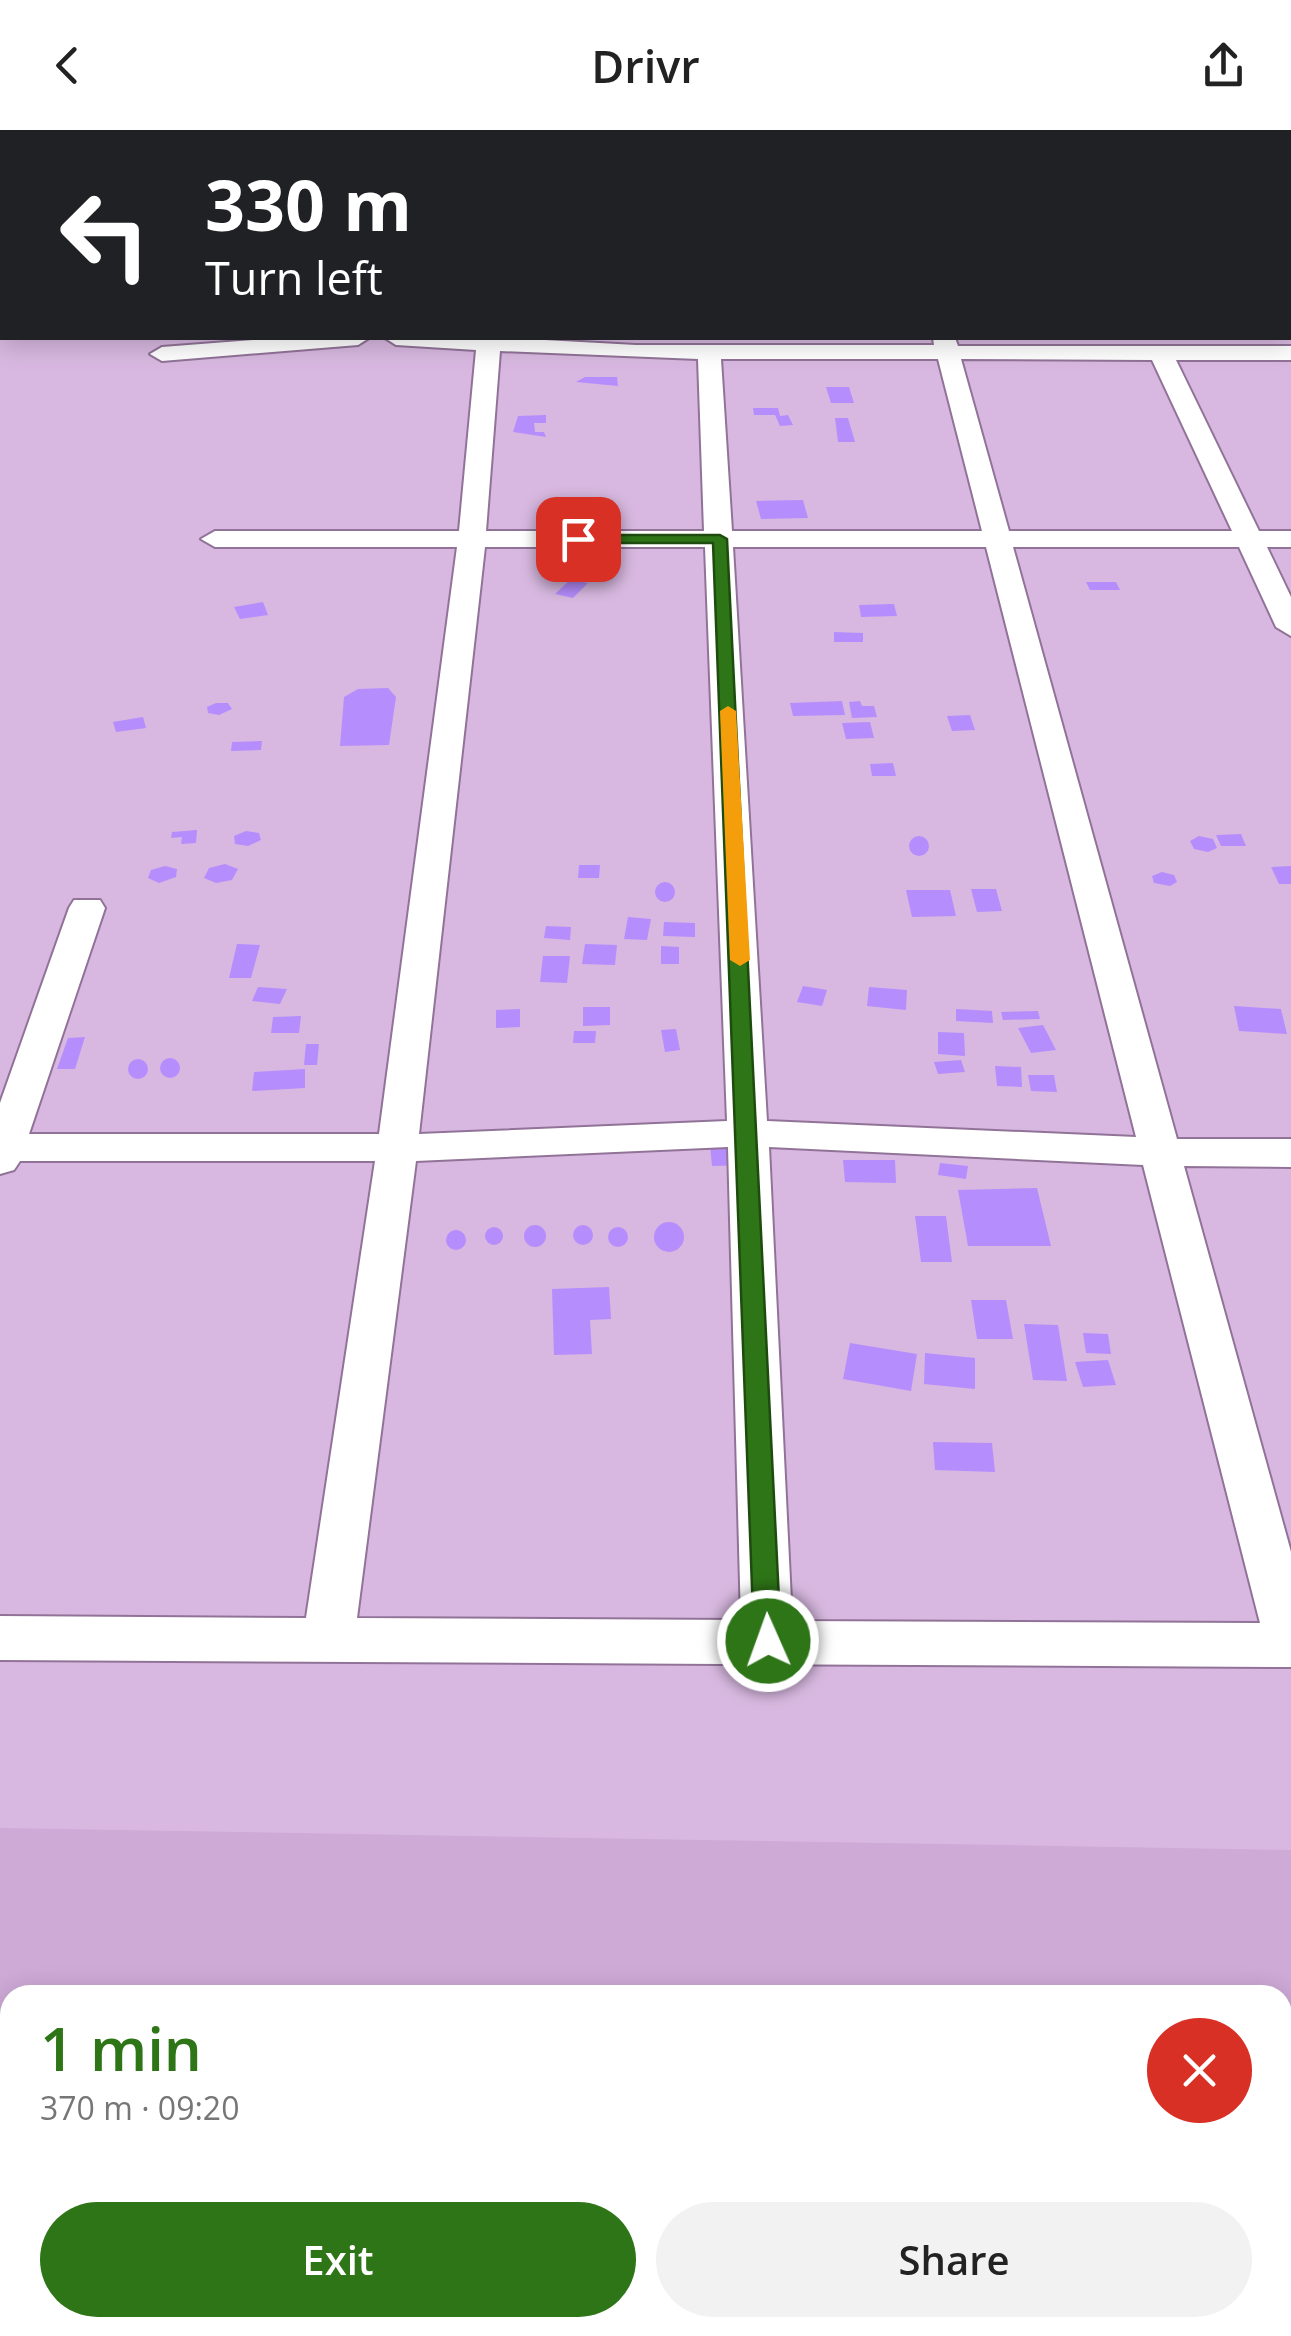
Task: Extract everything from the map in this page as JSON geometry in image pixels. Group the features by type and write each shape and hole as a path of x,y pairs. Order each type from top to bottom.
{"street":[{"path":"162,354 334,340"},
{"path":"329,1639 397,1148 472,539 488,340 560,350 946,345 1160,353 1291,353"},
{"path":"0,1638 1291,1645 946,345"},
{"path":"708,351 748,1133 768,1641"},
{"path":"1160,353 1291,628"},
{"path":"214,539 1291,539"},
{"path":"87,908 1,1151 475,1148 748,1133 1158,1152 1291,1153"}],"shaded area":[{"path":"0,1828 1291,1850 1291,1985 0,1985"}],"building":[{"path":"585,377 617,377 618,386 576,382"},
{"path":"826,387 849,387 854,403 831,403"},
{"path":"753,408 778,408 780,416 788,415 793,425 780,426 775,415 754,415"},
{"path":"546,415 546,423 534,423 535,432 544,432 546,437 513,432 518,416"},
{"path":"835,418 848,418 855,442 838,442"},
{"path":"803,500 808,518 761,519 756,501"},
{"path":"571,579 588,583 573,598 555,594"},
{"path":"1086,582 1116,582 1120,590 1090,590"},
{"path":"263,602 268,615 240,619 234,607"},
{"path":"894,604 897,616 861,617 859,605"},
{"path":"834,632 863,633 863,642 834,642"},
{"path":"388,688 396,697 389,745 340,746 344,697 358,689"},
{"path":"842,701 845,715 793,716 790,703"},
{"path":"860,701 862,706 874,706 877,717 852,718 849,702"},
{"path":"228,703 232,709 219,715 208,713 207,707"},
{"path":"970,715 975,730 952,731 947,716"},
{"path":"143,717 146,728 116,732 113,722"},
{"path":"870,722 874,738 846,739 842,723"},
{"path":"262,741 261,750 231,751 232,742"},
{"path":"893,763 896,776 872,776 870,764"},
{"path":"197,830 196,843 181,844 182,837 171,838 172,832"},
{"path":"246,831 259,833 261,840 248,846 235,844 234,836"},
{"path":"1241,834 1246,846 1221,846 1216,835"},
{"path":"919,836 929,846 919,856 909,846"},
{"path":"1199,836 1213,839 1217,848 1208,852 1194,849 1190,841"},
{"path":"225,864 238,869 232,880 216,883 204,878 209,868"},
{"path":"579,865 600,865 599,878 578,878"},
{"path":"165,866 177,869 176,877 159,883 148,878 151,870"},
{"path":"1291,866 1291,884 1279,884 1271,867"},
{"path":"1162,872 1174,875 1177,882 1170,886 1154,883 1152,876"},
{"path":"665,882 675,892 665,902 655,892"},
{"path":"971,889 996,889 1002,911 977,912"},
{"path":"906,890 950,890 956,916 912,917"},
{"path":"628,917 651,919 647,940 624,939"},
{"path":"664,922 695,923 695,937 663,936"},
{"path":"546,926 571,927 570,940 544,938"},
{"path":"237,944 260,945 251,978 229,978"},
{"path":"585,944 617,945 615,965 582,964"},
{"path":"661,946 679,947 679,964 661,964"},
{"path":"543,956 570,956 567,983 540,982"},
{"path":"803,986 827,990 822,1006 797,1002"},
{"path":"258,987 287,989 280,1004 252,1001"},
{"path":"869,987 907,990 906,1010 867,1006"},
{"path":"1234,1006 1281,1009 1287,1034 1239,1031"},
{"path":"583,1007 610,1007 610,1025 583,1026"},
{"path":"520,1009 520,1027 496,1028 496,1010"},
{"path":"956,1009 992,1011 993,1023 956,1021"},
{"path":"1038,1011 1040,1019 1003,1020 1001,1012"},
{"path":"301,1016 299,1033 271,1033 273,1017"},
{"path":"1043,1025 1056,1050 1031,1053 1018,1028"},
{"path":"676,1029 680,1050 665,1052 661,1030"},
{"path":"574,1031 596,1031 595,1043 573,1043"},
{"path":"938,1032 964,1033 965,1056 938,1054"},
{"path":"85,1037 75,1069 57,1069 68,1038"},
{"path":"306,1044 319,1044 317,1065 304,1065"},
{"path":"170,1058 180,1068 170,1078 160,1068"},
{"path":"138,1059 148,1069 138,1079 128,1069"},
{"path":"961,1060 965,1072 938,1074 934,1062"},
{"path":"995,1066 1021,1067 1022,1087 997,1086"},
{"path":"305,1069 305,1088 252,1091 254,1072"},
{"path":"1028,1075 1054,1075 1057,1092 1031,1091"},
{"path":"746,1143 749,1165 712,1166 710,1145"},
{"path":"843,1160 895,1160 896,1183 845,1182"},
{"path":"940,1163 968,1166 966,1179 938,1175"},
{"path":"1037,1188 1051,1246 968,1246 958,1190"},
{"path":"915,1216 946,1216 952,1262 921,1262"},
{"path":"669,1222 683,1231 684,1237 675,1251 669,1252 655,1243 654,1237 663,1223"},
{"path":"535,1225 543,1228 543,1244 535,1247 527,1244 524,1236 527,1228"},
{"path":"583,1225 593,1235 583,1245 573,1235"},
{"path":"494,1227 501,1229 501,1243 494,1245 487,1243 485,1236 487,1229"},
{"path":"618,1227 628,1237 618,1247 608,1237"},
{"path":"456,1230 466,1240 456,1250 446,1240"},
{"path":"609,1287 611,1319 590,1320 592,1354 554,1355 552,1289"},
{"path":"971,1300 1006,1300 1013,1339 977,1339"},
{"path":"1024,1324 1058,1325 1067,1381 1033,1380"},
{"path":"1083,1333 1108,1334 1111,1354 1086,1353"},
{"path":"850,1343 917,1354 911,1391 843,1379"},
{"path":"925,1353 975,1358 975,1389 924,1384"},
{"path":"1108,1360 1116,1385 1083,1387 1075,1362"},
{"path":"933,1442 992,1443 995,1472 935,1470"}],"slow traffic":[{"path":"728,711 740,960"}],"route":[{"path":"578,539 720,539 768,1641"}]}
